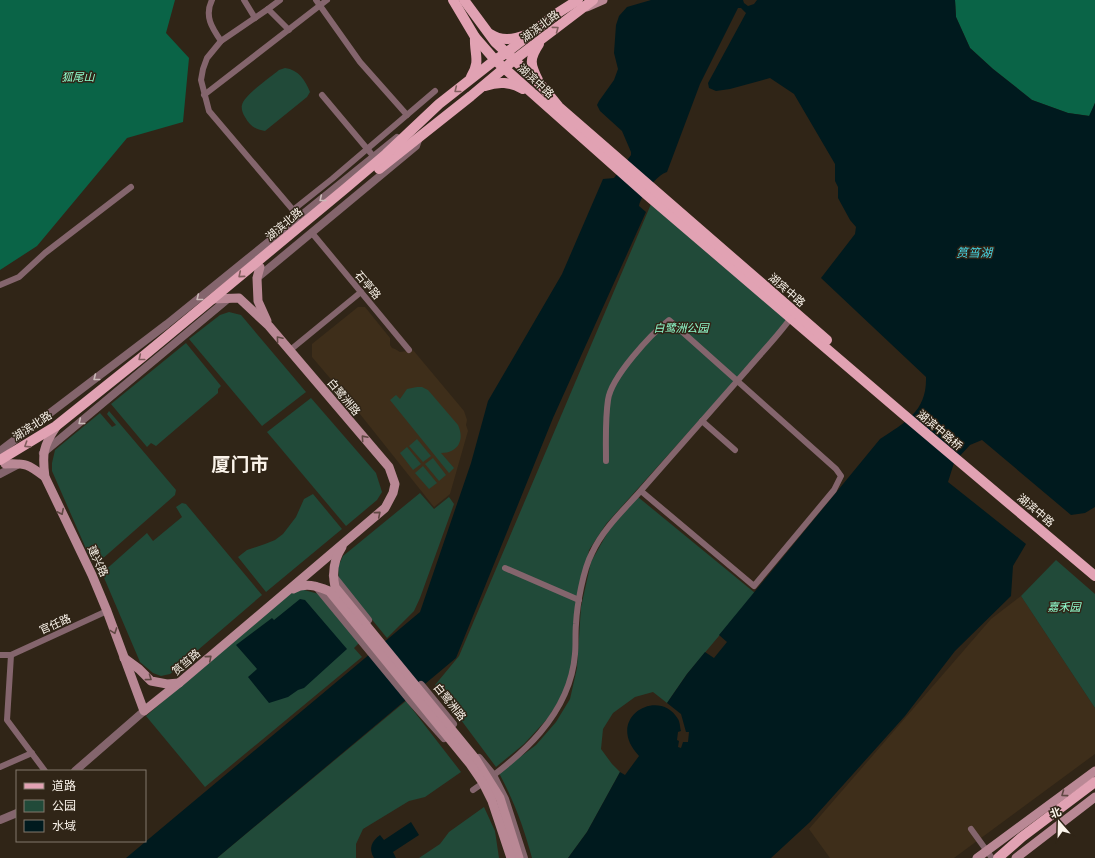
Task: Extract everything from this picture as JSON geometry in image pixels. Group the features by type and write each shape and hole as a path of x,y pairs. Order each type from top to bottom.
{"main road":[{"name":"湖滨中路","path":"453,0 475,37 494,60 618,165"},
{"path":"464,0 495,42 541,86 559,107 618,165"},
{"path":"556,14 572,0"},
{"name":"湖滨北路","path":"2,464 56,426 141,358 386,154 439,104 494,60 506,53 556,14 593,0"},
{"path":"580,5 603,0"},
{"name":"湖滨北路","path":"260,268 504,68 541,40 580,5"},
{"path":"488,33 497,39 509,39 532,33"},
{"path":"470,80 476,68 477,60 474,48 475,37"},
{"path":"541,40 533,53 531,62 541,86"},
{"path":"481,88 493,83 509,83 534,95"},
{"name":"湖宾中路","path":"618,165 905,411"},
{"name":"白鹭洲路","path":"260,268 257,278 258,301 269,326"},
{"name":"白鹭洲路","path":"212,299 239,298 269,326 389,467 395,484 393,493 385,508 311,570"},
{"name":"湖滨中路桥","path":"905,411 963,461"},
{"name":"建兴路","path":"56,426 47,440 43,453 42,459 45,477 92,576 144,711"},
{"name":"湖滨中路","path":"963,461 1095,576"},
{"path":"963,461 1095,568"},
{"name":"建兴路","path":"2,464 31,466 45,477"},
{"name":"白鹭洲路","path":"348,539 337,554 332,575 335,587 376,645"},
{"name":"筼筜路","path":"144,711 311,570"},
{"name":"白鹭洲路","path":"279,597 299,585 316,585 329,591 417,694 475,758 486,780 511,858"},
{"path":"124,658 139,669 151,681 167,684 179,683"},
{"path":"977,858 990,854 1095,771"},
{"name":"白鹭洲路","path":"486,780 500,798 519,858"},
{"path":"999,858 1022,837 1095,782"},
{"path":"999,858 1024,844 1095,790"},
{"path":"1016,858 1095,798"}],"street":[{"path":"212,0 208,12 210,22 221,42"},
{"path":"244,0 255,18"},
{"path":"280,0 221,42 206,58 201,80 209,111 299,217"},
{"path":"204,95 290,30 318,2 327,0"},
{"path":"318,2 360,62 407,115"},
{"path":"268,9 290,30"},
{"path":"293,210 332,179 435,91"},
{"path":"322,95 374,156"},
{"path":"0,452 167,324 439,104"},
{"path":"257,278 416,146 419,137"},
{"path":"0,285 19,277 45,253 131,187"},
{"name":"石亭路","path":"312,233 409,350"},
{"path":"289,351 361,292"},
{"path":"43,453 229,298"},
{"path":"474,790 517,756 540,734 564,699 569,685 575,655 576,622 585,572 594,549 607,528 641,491 793,315"},
{"path":"606,461 608,398 615,382 638,351 658,329 669,320 836,469 841,476 834,490 754,586 641,491"},
{"path":"702,421 735,450"},
{"path":"0,474 19,464"},
{"path":"505,568 579,600"},
{"name":"官任路","path":"0,654 11,655 107,612"},
{"name":"白鹭洲路","path":"376,645 417,694 464,761 506,799 524,858"},
{"path":"11,655 7,720 44,770"},
{"name":"筼筜路","path":"78,770 144,711"},
{"path":"0,723 7,720"},
{"path":"0,768 32,752"},
{"name":"白鹭洲路","path":"486,780 508,858"},
{"path":"0,820 16,813"},
{"path":"971,828 990,854"}],"shaded area":[{"path":"358,307 365,307 390,338 390,345 392,348 400,352 407,351 409,353 413,350 464,411 468,431 450,494 434,507 352,404 312,357 312,344"},
{"path":"1021,596 1095,708 1095,754 954,858 830,858 809,829 991,619"}],"green space":[{"name":"狐尾山","path":"0,0 175,0 166,33 189,58 183,122 127,138 37,246 0,270"},
{"path":"955,0 1095,0 1095,103 1090,116 1068,113 1032,100 993,69 970,48 956,17"},
{"path":"285,68 298,73 306,83 310,92 307,97 265,131 256,128 249,123 242,110 242,105 252,91 279,70"},
{"name":"白鹭洲公园","path":"651,204 791,318 606,524 589,550 581,593 575,655 569,685 548,718 524,744 496,767 435,685 459,656"},
{"path":"229,312 241,315 306,392 262,426 189,339 220,315"},
{"path":"186,343 221,386 218,389 218,393 156,446 151,443 147,447 111,404"},
{"path":"422,387 428,390 458,425 461,436 458,445 452,451 441,453 454,468 449,473 390,400 396,395 400,399 407,389"},
{"path":"311,398 376,473 382,492 377,500 346,526 267,432"},
{"path":"109,411 176,490 175,495 101,560 91,560 52,471 52,463 55,450 100,413 112,427 116,425 107,414"},
{"path":"417,439 431,456 423,462 409,446"},
{"path":"407,447 421,464 413,470 400,453"},
{"path":"433,458 446,475 439,481 425,464"},
{"path":"423,466 437,483 429,489 415,473"},
{"path":"420,493 434,509 449,497 454,504 414,611 387,638 339,579 338,567 343,556"},
{"path":"313,494 342,529 266,592 238,557 247,550 275,540 283,534 296,517 304,499"},
{"path":"638,497 755,593 687,674 667,703 653,692 635,697 613,713 603,729 601,749 620,772 587,832 568,858 532,858 518,815 499,773 536,745 556,722 570,699 577,668 581,607 591,562 609,530"},
{"path":"182,503 186,504 262,595 170,674 161,676 153,673 140,662 102,573 147,533 153,541 182,517 176,507"},
{"name":"嘉禾园","path":"1056,560 1095,594 1095,708 1021,596"},
{"path":"297,590 304,590 319,594 359,643 354,648 362,657 205,787 146,716 283,598"},
{"path":"406,701 461,772 425,797 409,801 363,829 356,844 356,858 217,858"},
{"path":"484,807 495,831 499,858 419,858 440,844 449,832"}],"water":[{"name":"筼筜湖","path":"651,0 743,0 748,6 754,4 757,0 955,0 956,17 970,48 993,69 1032,100 1068,113 1089,116 1095,103 1095,507 1085,513 1071,515 982,440 970,445 954,463 948,482 1026,544 1013,566 1011,596 955,651 905,716 810,822 771,858 568,858 587,832 620,772 625,775 639,756 630,742 627,730 631,719 638,711 648,706 659,706 669,710 680,723 681,731 678,732 678,747 681,748 683,742 688,742 689,732 686,732 681,714 667,703 687,674 705,652 714,658 727,642 719,635 880,439 906,421 919,407 923,399 925,389 926,377 821,278 855,234 856,227 850,220 838,198 838,187 835,181 835,164 794,94 770,78 730,89 716,91 709,88 708,83 746,13 741,8 738,8 700,84 667,172 654,181 640,202 639,206 646,212 553,418 456,658 217,858 126,858 420,612 471,463 488,401 562,274 603,179 614,178 631,155 622,131 600,111 597,105 614,80 618,69 614,53 616,25 619,16 627,7"},
{"path":"300,599 305,600 347,649 304,688 288,697 269,703 248,677 257,669 236,645 272,618 274,620"},
{"path":"411,822 419,835 393,852 396,858 374,858 371,848 377,837 380,835 384,840"}],"district":[{"name":"厦门市","path":"240,464"}]}
